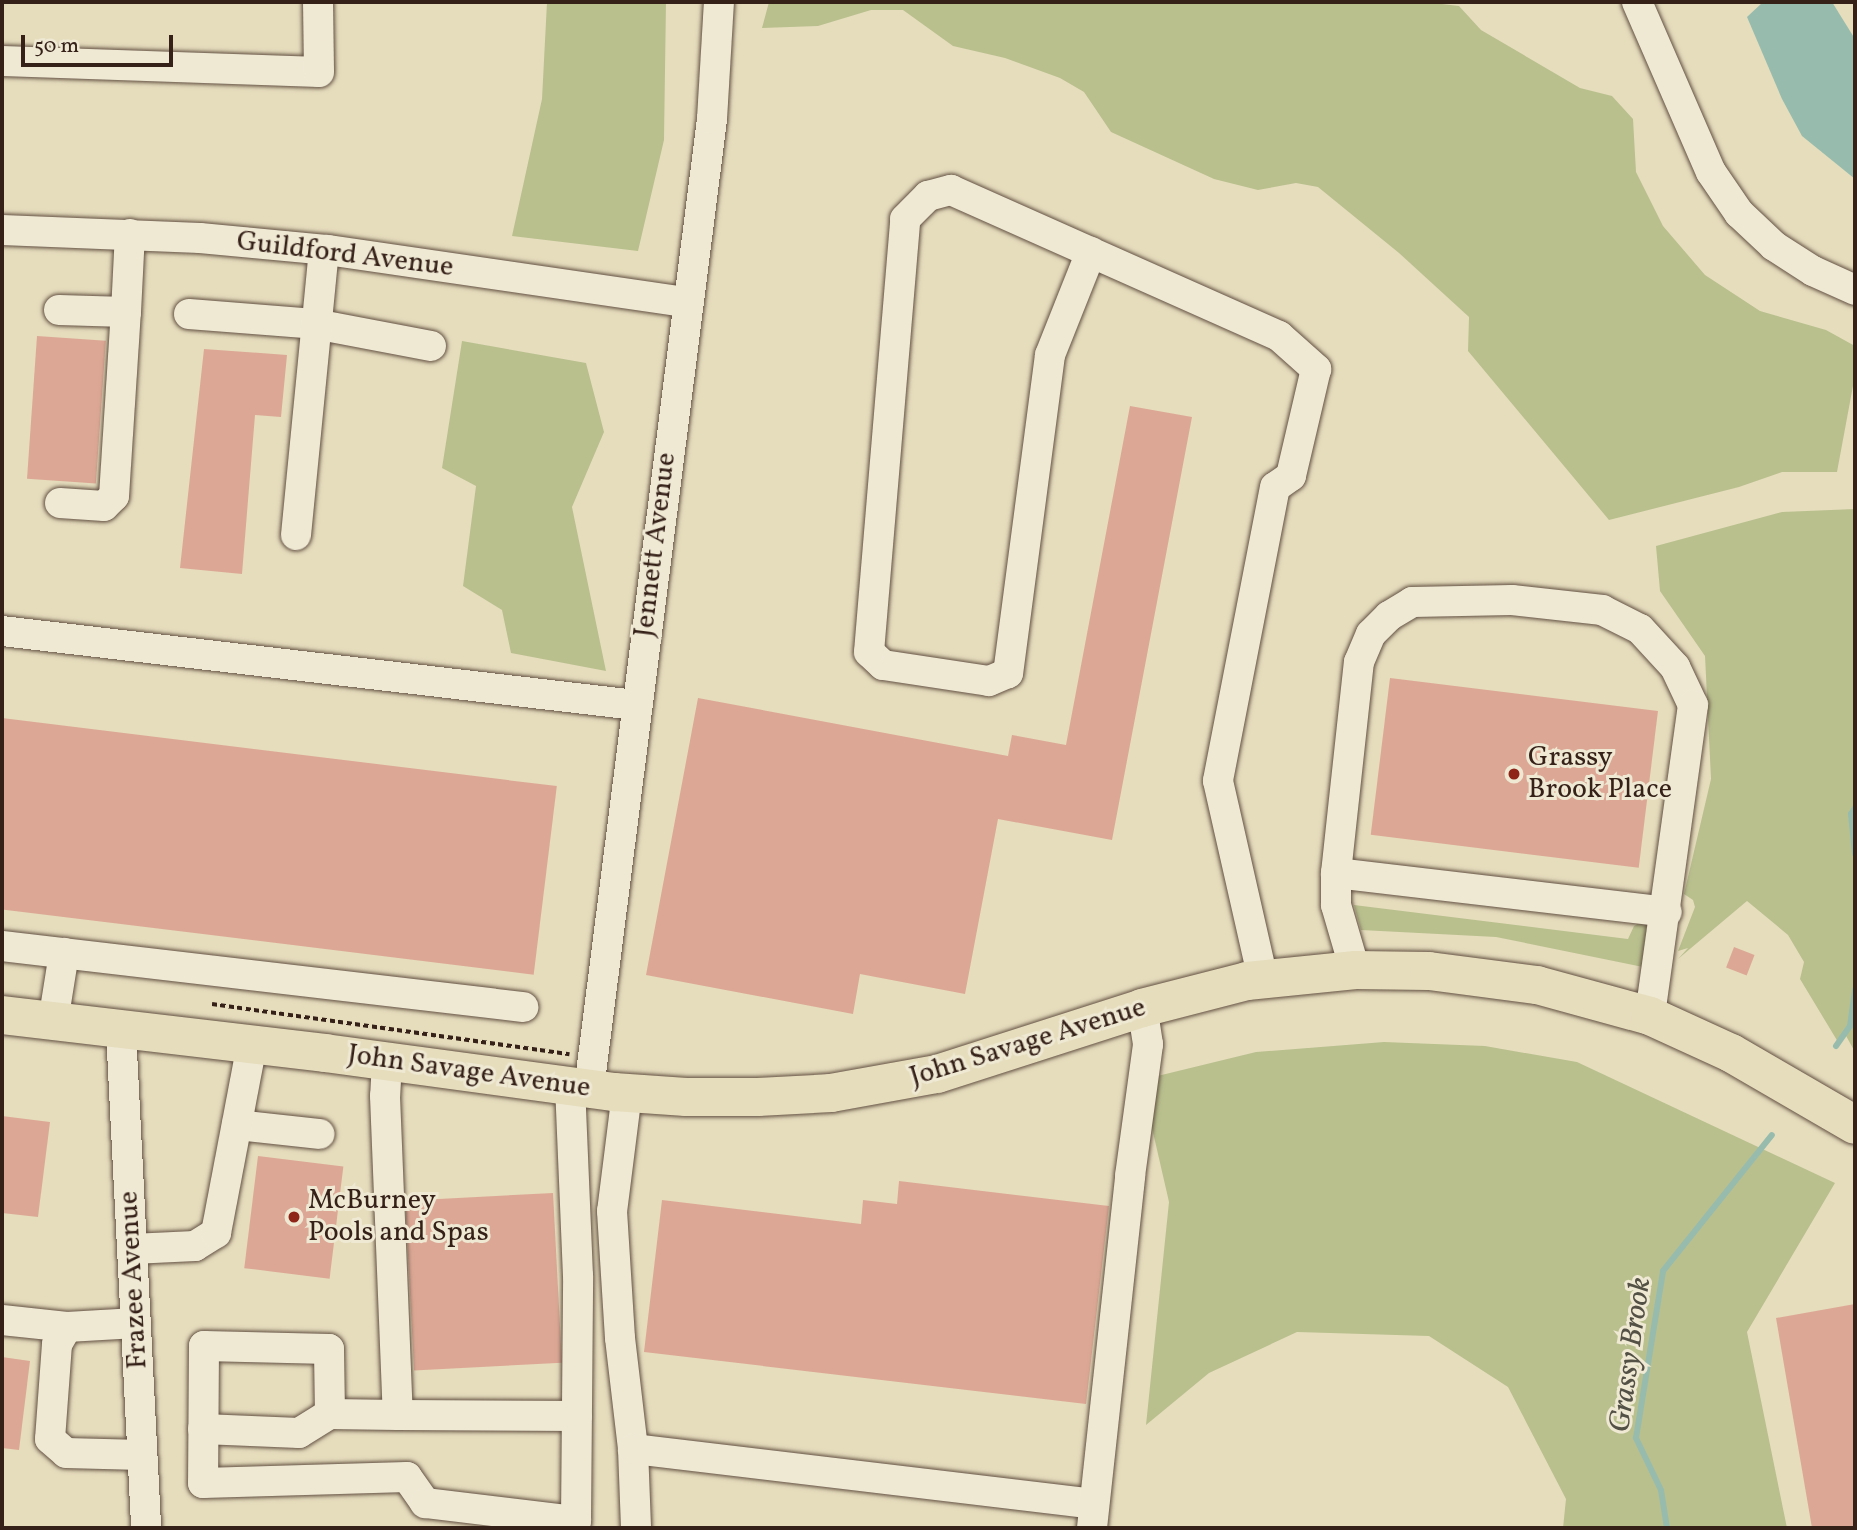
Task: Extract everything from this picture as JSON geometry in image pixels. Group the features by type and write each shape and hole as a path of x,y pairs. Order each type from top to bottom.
{"main road":[{"name":"John Savage Avenue","path":"2,1015 387,1061 584,1077 627,1093 758,1097 831,1093 891,1084 996,1058 1142,1008 1263,979 1355,970 1429,971 1502,978 1571,992 1650,1016 1731,1052 1855,1125"}],"street":[{"path":"2,61 319,72 318,2"},
{"name":"Jennett Avenue","path":"203,1429 204,1483 407,1477 425,1503 576,1521 578,1276 584,1077 636,705 712,119 719,2"},
{"path":"1637,2 1712,172 1740,213 1774,246 1793,259 1812,271 1855,290"},
{"path":"1091,252 1050,355 1008,673 989,681 883,664 869,652 905,219 928,197 951,190 1091,252 1279,336 1316,369 1291,476 1275,487 1218,781 1263,979"},
{"name":"Guildford Avenue","path":"2,230 130,234 324,250 687,302"},
{"path":"60,503 104,506 114,496 130,234"},
{"path":"296,535 324,250"},
{"path":"59,310 126,312"},
{"path":"188,314 315,324 430,346"},
{"path":"1355,970 1336,905 1336,873 1359,662 1371,634 1412,602 1512,600 1602,610 1640,629 1675,667 1693,705 1667,912 1650,1016"},
{"path":"2,631 636,705"},
{"path":"1336,873 1667,912"},
{"path":"2,946 523,1007"},
{"path":"53,1022 64,953"},
{"path":"633,1449 1093,1516 1130,1177 1148,1044 1142,1008"},
{"name":"Frazee Avenue","path":"121,1031 146,1528"},
{"path":"132,1248 195,1246 216,1233 252,1044"},
{"path":"387,1061 385,1096 398,1415"},
{"path":"627,1093 612,1211 620,1338 633,1449 636,1528"},
{"path":"237,1125 320,1134"},
{"path":"2,1320 67,1327 136,1323"},
{"path":"67,1327 57,1344 50,1439 66,1453 142,1455"},
{"path":"331,1414 330,1349 204,1346 203,1429 299,1433 331,1414 577,1416"}],"path":[{"path":"212,1004 584,1077"}],"green space":[{"path":"547,2 666,2 664,140 638,251 512,236 542,99"},
{"path":"769,2 1425,2 1459,6 1481,30 1580,88 1612,96 1633,119 1636,172 1663,226 1705,275 1760,311 1826,330 1855,346 1855,375 1837,472 1782,472 1739,487 1609,520 1468,351 1469,317 1399,253 1318,187 1296,183 1258,190 1214,179 1111,132 1084,92 1060,78 1005,58 953,46 903,10 871,10 818,26 762,28"},
{"path":"462,341 586,363 604,432 572,507 606,671 511,653 502,610 463,586 476,486 442,468"},
{"path":"1855,509 1855,1052 1845,1034 1838,1042 1800,979 1804,962 1788,935 1747,901 1678,959 1688,948 1678,951 1695,907 1693,900 1684,894 1711,779 1705,656 1660,591 1656,546 1782,512"},
{"path":"1354,905 1628,939 1634,926 1641,922 1653,926 1643,967 1496,937 1361,930"},
{"path":"1384,1042 1485,1046 1577,1062 1835,1183 1747,1332 1787,1528 1563,1528 1566,1499 1508,1387 1429,1336 1297,1332 1209,1373 1146,1425 1169,1202 1141,1080 1256,1052"}],"shaded area":[{"path":"1763,2 1832,2 1855,39 1855,179 1802,136 1782,99 1747,17"}],"building":[{"path":"37,336 106,341 96,483 27,479"},
{"path":"204,349 287,355 281,417 255,415 242,574 180,568"},
{"path":"1130,406 1192,417 1112,840 998,819 965,994 860,974 853,1014 646,975 698,698 1008,756 1012,735 1066,745"},
{"name":"Grassy Brook Place","path":"1390,678 1658,711 1639,868 1371,835"},
{"path":"2,718 557,786 534,975 2,909"},
{"path":"1734,947 1755,955 1747,975 1726,968"},
{"path":"2,1116 50,1122 38,1217 2,1213"},
{"name":"McBurney Pools and Spas","path":"258,1156 343,1166 330,1279 244,1268"},
{"path":"899,1181 1109,1206 1086,1404 644,1352 662,1200 861,1224 863,1200 897,1204"},
{"path":"553,1193 562,1363 414,1371 405,1201"},
{"path":"1855,1304 1855,1528 1812,1528 1776,1318"},
{"path":"2,1357 30,1361 19,1450 2,1448"}],"waterway":[{"name":"Grassy Brook","path":"1855,808 1851,814 1855,854"},
{"name":"Grassy Brook","path":"1836,1046 1850,1026 1855,989"},
{"name":"Grassy Brook","path":"1667,1528 1661,1490 1636,1438 1663,1271 1772,1135"}],"place":[{"name":"Grassy Brook Place","path":"1514,774"},
{"name":"McBurney Pools and Spas","path":"294,1217"}]}
